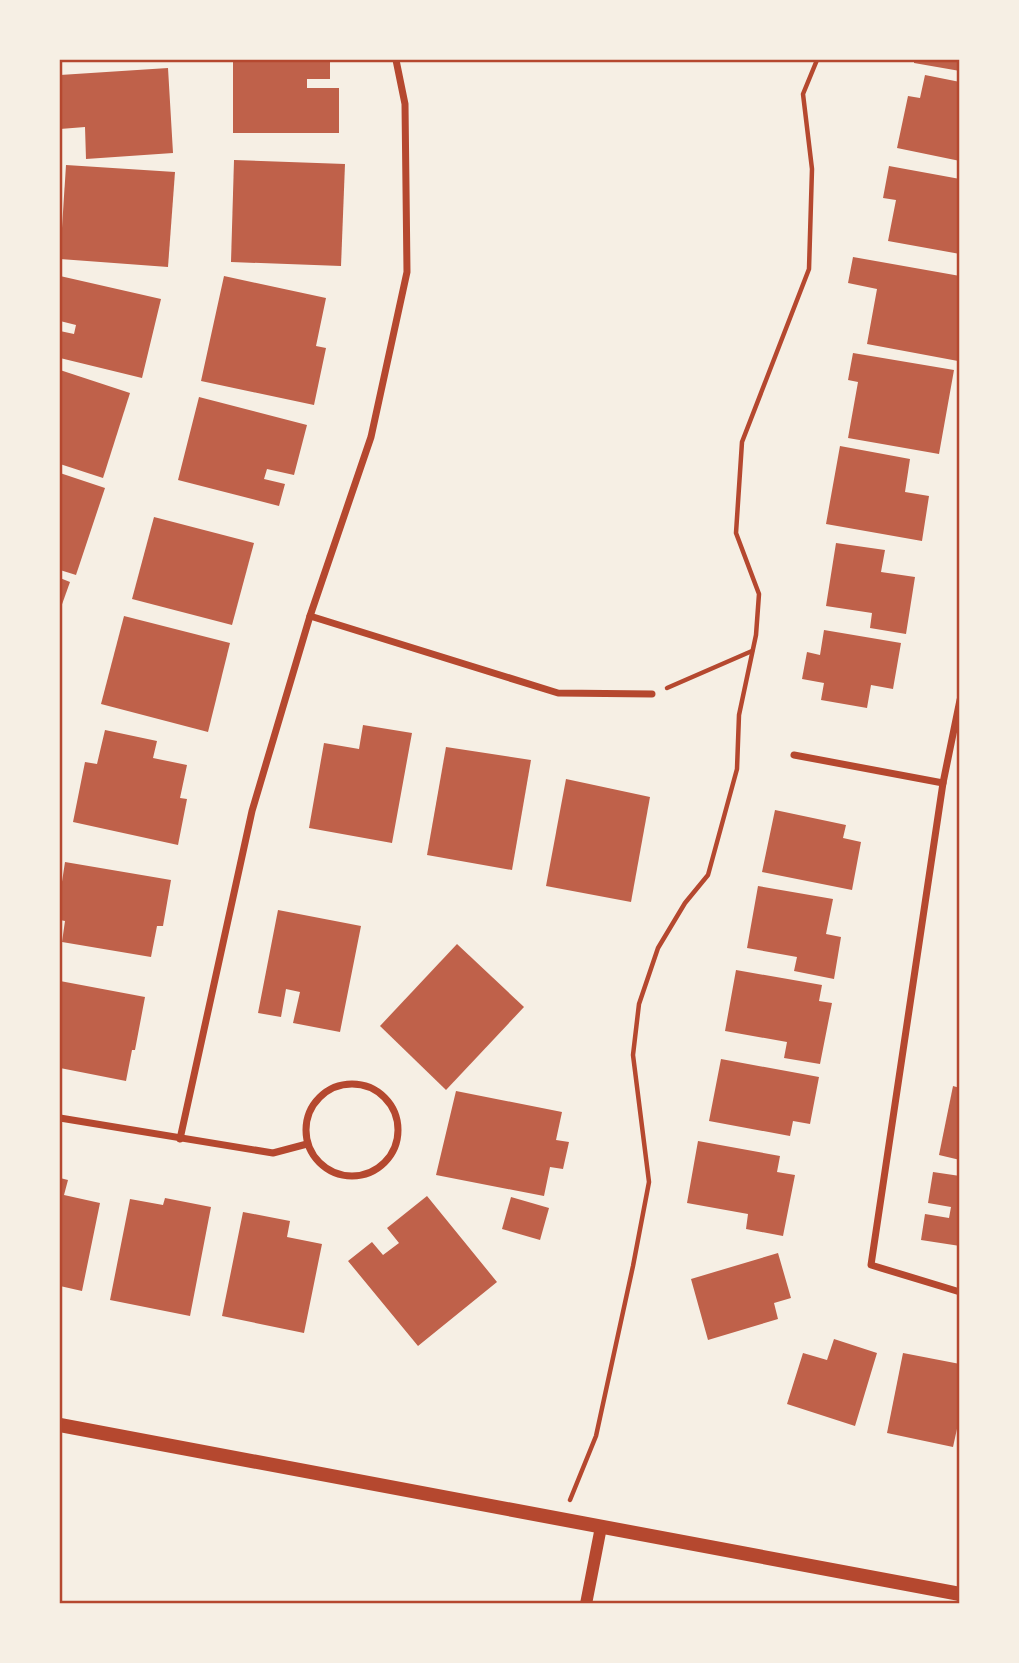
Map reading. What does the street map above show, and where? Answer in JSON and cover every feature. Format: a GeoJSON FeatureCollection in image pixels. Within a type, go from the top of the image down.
{"type":"FeatureCollection","features":[{"type":"Feature","properties":{"kind":"main road"},"geometry":{"type":"LineString","coordinates":[[60,1424],[562,1521],[960,1594]]}},
{"type":"Feature","properties":{"kind":"street"},"geometry":{"type":"LineString","coordinates":[[180,1139],[252,811],[310,616],[371,437],[407,272],[405,104],[396,60]]}},
{"type":"Feature","properties":{"kind":"street"},"geometry":{"type":"LineString","coordinates":[[310,616],[558,693],[652,694]]}},
{"type":"Feature","properties":{"kind":"street"},"geometry":{"type":"LineString","coordinates":[[960,700],[943,783],[871,1265],[960,1292]]}},
{"type":"Feature","properties":{"kind":"street"},"geometry":{"type":"LineString","coordinates":[[794,755],[943,783]]}},
{"type":"Feature","properties":{"kind":"street"},"geometry":{"type":"LineString","coordinates":[[355,1083],[369,1086],[382,1094],[392,1106],[397,1120],[398,1135],[393,1151],[384,1163],[371,1172],[356,1176],[340,1175],[326,1168],[314,1158],[307,1143],[305,1129],[308,1114],[315,1101],[326,1091],[340,1085],[355,1083]]}},
{"type":"Feature","properties":{"kind":"street"},"geometry":{"type":"LineString","coordinates":[[60,1118],[272,1153],[307,1143]]}},
{"type":"Feature","properties":{"kind":"street"},"geometry":{"type":"LineString","coordinates":[[586,1604],[601,1527]]}},
{"type":"Feature","properties":{"kind":"path"},"geometry":{"type":"LineString","coordinates":[[562,1521],[596,1436],[634,1265],[649,1182],[633,1055],[639,1004],[658,948],[685,903],[708,875],[737,769],[739,715],[757,635],[759,594],[736,533],[742,442],[809,270],[812,169],[803,94],[817,60]]}},
{"type":"Feature","properties":{"kind":"path"},"geometry":{"type":"LineString","coordinates":[[652,694],[753,651]]}},
{"type":"Feature","properties":{"kind":"building"},"geometry":{"type":"Polygon","coordinates":[[[233,60],[330,60],[330,79],[307,79],[307,88],[339,88],[339,133],[233,133],[233,60]]]}},
{"type":"Feature","properties":{"kind":"building"},"geometry":{"type":"Polygon","coordinates":[[[914,60],[960,60],[960,71],[914,63],[914,60]]]}},
{"type":"Feature","properties":{"kind":"building"},"geometry":{"type":"Polygon","coordinates":[[[168,68],[173,153],[86,159],[85,127],[60,129],[60,75],[168,68]]]}},
{"type":"Feature","properties":{"kind":"building"},"geometry":{"type":"Polygon","coordinates":[[[925,75],[960,82],[960,161],[897,148],[908,96],[920,98],[925,75]]]}},
{"type":"Feature","properties":{"kind":"building"},"geometry":{"type":"Polygon","coordinates":[[[234,160],[345,164],[341,266],[231,262],[234,160]]]}},
{"type":"Feature","properties":{"kind":"building"},"geometry":{"type":"Polygon","coordinates":[[[66,165],[175,172],[168,267],[60,259],[66,165]]]}},
{"type":"Feature","properties":{"kind":"building"},"geometry":{"type":"Polygon","coordinates":[[[889,166],[960,179],[960,254],[888,241],[896,200],[883,198],[889,166]]]}},
{"type":"Feature","properties":{"kind":"building"},"geometry":{"type":"Polygon","coordinates":[[[853,257],[960,276],[958,361],[867,344],[877,289],[848,283],[853,257]]]}},
{"type":"Feature","properties":{"kind":"building"},"geometry":{"type":"Polygon","coordinates":[[[60,276],[161,299],[142,378],[60,358],[60,331],[74,334],[76,325],[60,321],[60,276]]]}},
{"type":"Feature","properties":{"kind":"building"},"geometry":{"type":"Polygon","coordinates":[[[224,276],[326,298],[316,346],[326,348],[314,405],[201,381],[224,276]]]}},
{"type":"Feature","properties":{"kind":"building"},"geometry":{"type":"Polygon","coordinates":[[[853,353],[954,370],[939,454],[848,438],[858,382],[848,380],[853,353]]]}},
{"type":"Feature","properties":{"kind":"building"},"geometry":{"type":"Polygon","coordinates":[[[60,370],[130,393],[103,478],[60,464],[60,370]]]}},
{"type":"Feature","properties":{"kind":"building"},"geometry":{"type":"Polygon","coordinates":[[[199,397],[307,425],[294,475],[267,469],[264,479],[285,484],[279,506],[178,480],[199,397]]]}},
{"type":"Feature","properties":{"kind":"building"},"geometry":{"type":"Polygon","coordinates":[[[840,446],[910,459],[905,492],[929,496],[922,541],[826,524],[840,446]]]}},
{"type":"Feature","properties":{"kind":"building"},"geometry":{"type":"Polygon","coordinates":[[[60,473],[105,488],[76,575],[60,570],[60,473]]]}},
{"type":"Feature","properties":{"kind":"building"},"geometry":{"type":"Polygon","coordinates":[[[154,517],[254,543],[232,625],[132,599],[154,517]]]}},
{"type":"Feature","properties":{"kind":"building"},"geometry":{"type":"Polygon","coordinates":[[[836,543],[885,550],[881,572],[915,577],[906,634],[870,628],[872,613],[826,606],[836,543]]]}},
{"type":"Feature","properties":{"kind":"building"},"geometry":{"type":"Polygon","coordinates":[[[60,578],[70,582],[60,610],[60,578]]]}},
{"type":"Feature","properties":{"kind":"building"},"geometry":{"type":"Polygon","coordinates":[[[124,616],[230,643],[208,732],[101,704],[124,616]]]}},
{"type":"Feature","properties":{"kind":"building"},"geometry":{"type":"Polygon","coordinates":[[[824,630],[901,643],[893,689],[871,685],[867,708],[821,700],[824,683],[802,679],[807,652],[820,655],[824,630]]]}},
{"type":"Feature","properties":{"kind":"building"},"geometry":{"type":"Polygon","coordinates":[[[363,725],[412,733],[392,843],[309,828],[324,743],[359,749],[363,725]]]}},
{"type":"Feature","properties":{"kind":"building"},"geometry":{"type":"Polygon","coordinates":[[[105,730],[157,741],[153,758],[187,765],[180,798],[187,799],[178,845],[73,822],[85,762],[97,764],[105,730]]]}},
{"type":"Feature","properties":{"kind":"building"},"geometry":{"type":"Polygon","coordinates":[[[446,747],[531,760],[512,870],[427,855],[446,747]]]}},
{"type":"Feature","properties":{"kind":"building"},"geometry":{"type":"Polygon","coordinates":[[[566,779],[650,797],[631,902],[546,886],[566,779]]]}},
{"type":"Feature","properties":{"kind":"building"},"geometry":{"type":"Polygon","coordinates":[[[775,810],[846,825],[843,838],[861,842],[852,890],[762,872],[775,810]]]}},
{"type":"Feature","properties":{"kind":"building"},"geometry":{"type":"Polygon","coordinates":[[[65,862],[171,880],[163,926],[157,926],[151,957],[62,942],[65,921],[60,920],[60,895],[65,862]]]}},
{"type":"Feature","properties":{"kind":"building"},"geometry":{"type":"Polygon","coordinates":[[[758,886],[833,899],[826,934],[841,937],[834,979],[794,971],[797,957],[747,948],[758,886]]]}},
{"type":"Feature","properties":{"kind":"building"},"geometry":{"type":"Polygon","coordinates":[[[278,910],[361,926],[340,1032],[293,1023],[300,992],[286,989],[281,1017],[258,1013],[278,910]]]}},
{"type":"Feature","properties":{"kind":"building"},"geometry":{"type":"Polygon","coordinates":[[[457,944],[524,1007],[446,1090],[380,1026],[457,944]]]}},
{"type":"Feature","properties":{"kind":"building"},"geometry":{"type":"Polygon","coordinates":[[[736,970],[822,985],[819,1001],[832,1003],[820,1064],[784,1058],[787,1042],[725,1031],[736,970]]]}},
{"type":"Feature","properties":{"kind":"building"},"geometry":{"type":"Polygon","coordinates":[[[60,981],[145,997],[126,1081],[60,1068],[60,981]]]}},
{"type":"Feature","properties":{"kind":"building"},"geometry":{"type":"Polygon","coordinates":[[[721,1059],[819,1077],[810,1124],[793,1121],[790,1136],[709,1121],[721,1059]]]}},
{"type":"Feature","properties":{"kind":"building"},"geometry":{"type":"Polygon","coordinates":[[[953,1086],[960,1088],[960,1160],[939,1155],[953,1086]]]}},
{"type":"Feature","properties":{"kind":"building"},"geometry":{"type":"Polygon","coordinates":[[[456,1091],[562,1112],[556,1140],[569,1142],[563,1169],[550,1167],[544,1196],[436,1175],[456,1091]]]}},
{"type":"Feature","properties":{"kind":"building"},"geometry":{"type":"Polygon","coordinates":[[[698,1141],[780,1156],[777,1172],[795,1175],[783,1236],[746,1229],[748,1214],[687,1203],[698,1141]]]}},
{"type":"Feature","properties":{"kind":"building"},"geometry":{"type":"Polygon","coordinates":[[[933,1172],[960,1176],[960,1246],[921,1240],[925,1214],[949,1218],[951,1207],[928,1203],[933,1172]]]}},
{"type":"Feature","properties":{"kind":"building"},"geometry":{"type":"Polygon","coordinates":[[[60,1178],[68,1180],[64,1195],[100,1203],[82,1291],[60,1286],[60,1178]]]}},
{"type":"Feature","properties":{"kind":"building"},"geometry":{"type":"Polygon","coordinates":[[[427,1196],[497,1282],[418,1346],[348,1261],[372,1242],[383,1255],[399,1243],[387,1228],[427,1196]]]}},
{"type":"Feature","properties":{"kind":"building"},"geometry":{"type":"Polygon","coordinates":[[[511,1197],[549,1208],[540,1240],[502,1229],[511,1197]]]}},
{"type":"Feature","properties":{"kind":"building"},"geometry":{"type":"Polygon","coordinates":[[[165,1198],[211,1207],[190,1316],[110,1300],[130,1199],[163,1205],[165,1198]]]}},
{"type":"Feature","properties":{"kind":"building"},"geometry":{"type":"Polygon","coordinates":[[[243,1212],[290,1221],[287,1237],[322,1244],[304,1333],[222,1316],[243,1212]]]}},
{"type":"Feature","properties":{"kind":"building"},"geometry":{"type":"Polygon","coordinates":[[[778,1253],[791,1298],[774,1303],[778,1319],[708,1340],[691,1279],[778,1253]]]}},
{"type":"Feature","properties":{"kind":"building"},"geometry":{"type":"Polygon","coordinates":[[[834,1339],[877,1353],[855,1426],[787,1404],[803,1353],[827,1360],[834,1339]]]}},
{"type":"Feature","properties":{"kind":"building"},"geometry":{"type":"Polygon","coordinates":[[[903,1353],[960,1364],[960,1415],[953,1447],[887,1433],[903,1353]]]}}]}
